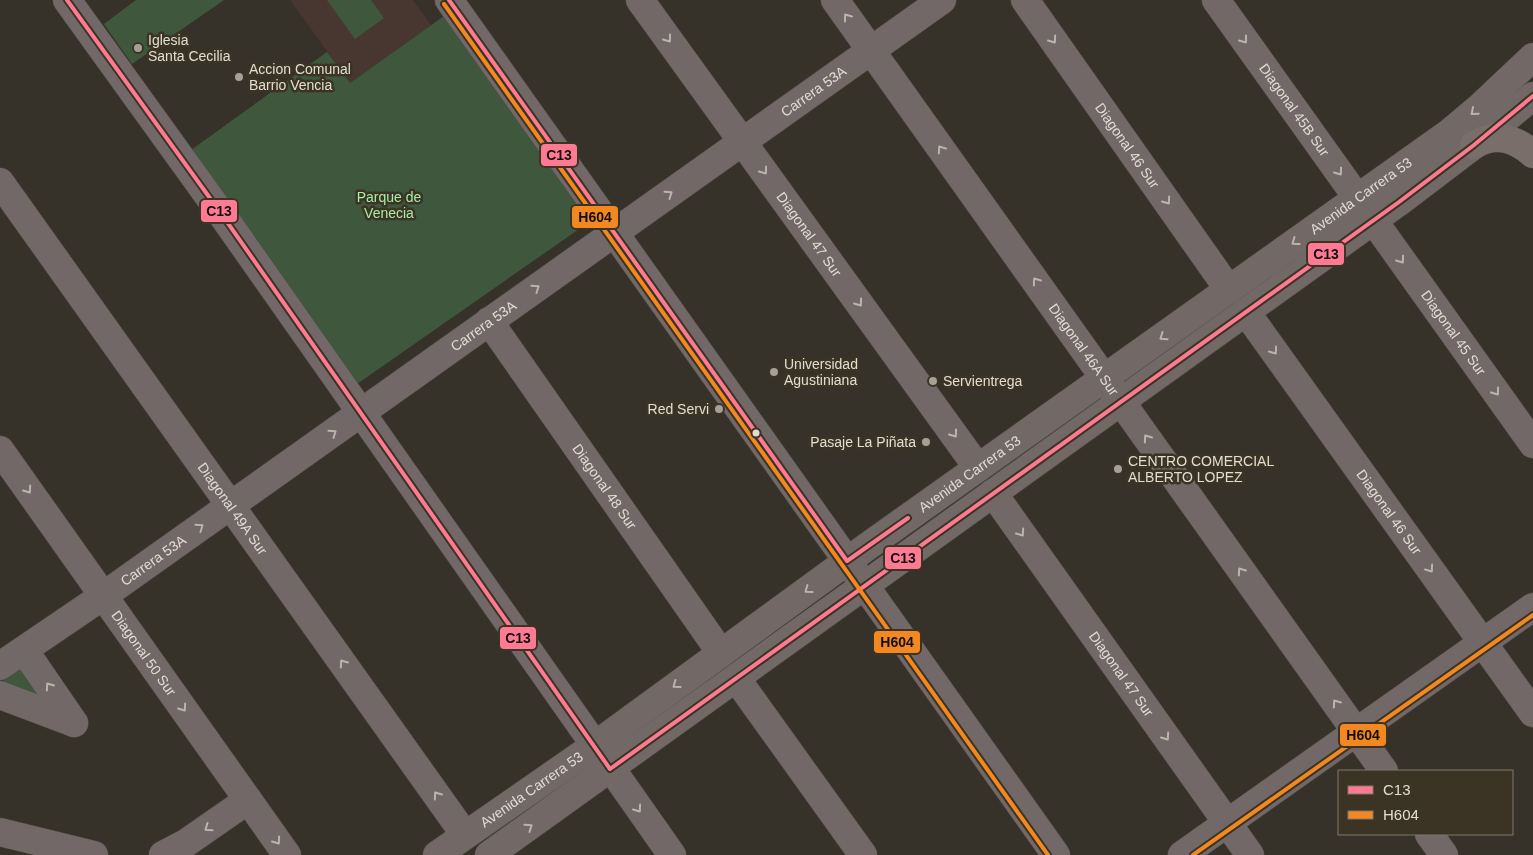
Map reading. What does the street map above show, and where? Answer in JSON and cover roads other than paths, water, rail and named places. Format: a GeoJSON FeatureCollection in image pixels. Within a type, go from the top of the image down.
{"type":"FeatureCollection","features":[{"type":"Feature","properties":{"kind":"highway"},"geometry":{"type":"LineString","coordinates":[[1474,145],[1484,139],[1496,137],[1508,139],[1525,147],[1533,154]]}},
{"type":"Feature","properties":{"kind":"main road","name":"Avenida Carrera 53"},"geometry":{"type":"LineString","coordinates":[[436,855],[594,746],[847,561],[1449,133],[1533,57]]}},
{"type":"Feature","properties":{"kind":"main road","name":"Avenida Carrera 53"},"geometry":{"type":"LineString","coordinates":[[489,855],[1373,220],[1474,145],[1524,103]]}},
{"type":"Feature","properties":{"kind":"street"},"geometry":{"type":"LineString","coordinates":[[67,0],[225,219],[672,855]]}},
{"type":"Feature","properties":{"kind":"street"},"geometry":{"type":"LineString","coordinates":[[448,0],[1056,855]]}},
{"type":"Feature","properties":{"kind":"street","name":"Diagonal 47 Sur"},"geometry":{"type":"LineString","coordinates":[[640,0],[978,468]]}},
{"type":"Feature","properties":{"kind":"street","name":"Diagonal 46A Sur"},"geometry":{"type":"LineString","coordinates":[[835,0],[1383,770]]}},
{"type":"Feature","properties":{"kind":"street","name":"Carrera 53A"},"geometry":{"type":"LineString","coordinates":[[0,666],[103,596],[942,0]]}},
{"type":"Feature","properties":{"kind":"street","name":"Diagonal 46 Sur"},"geometry":{"type":"LineString","coordinates":[[1025,0],[1229,290]]}},
{"type":"Feature","properties":{"kind":"street","name":"Diagonal 45B Sur"},"geometry":{"type":"LineString","coordinates":[[1216,0],[1373,220]]}},
{"type":"Feature","properties":{"kind":"street","name":"Diagonal 49A Sur"},"geometry":{"type":"LineString","coordinates":[[0,182],[465,835]]}},
{"type":"Feature","properties":{"kind":"street","name":"Diagonal 45 Sur"},"geometry":{"type":"LineString","coordinates":[[1373,220],[1533,444]]}},
{"type":"Feature","properties":{"kind":"street","name":"Diagonal 46 Sur"},"geometry":{"type":"LineString","coordinates":[[1246,312],[1533,713]]}},
{"type":"Feature","properties":{"kind":"street","name":"Diagonal 48 Sur"},"geometry":{"type":"LineString","coordinates":[[490,321],[721,653]]}},
{"type":"Feature","properties":{"kind":"street","name":"Diagonal 50 Sur"},"geometry":{"type":"LineString","coordinates":[[0,450],[287,855]]}},
{"type":"Feature","properties":{"kind":"street","name":"Diagonal 47 Sur"},"geometry":{"type":"LineString","coordinates":[[993,493],[1250,855]]}},
{"type":"Feature","properties":{"kind":"street"},"geometry":{"type":"LineString","coordinates":[[1182,855],[1533,607]]}},
{"type":"Feature","properties":{"kind":"street"},"geometry":{"type":"LineString","coordinates":[[0,695],[74,723],[24,650]]}},
{"type":"Feature","properties":{"kind":"street"},"geometry":{"type":"LineString","coordinates":[[736,678],[862,855]]}},
{"type":"Feature","properties":{"kind":"street"},"geometry":{"type":"LineString","coordinates":[[163,855],[186,843],[248,800]]}},
{"type":"Feature","properties":{"kind":"street"},"geometry":{"type":"LineString","coordinates":[[0,832],[39,849],[94,855]]}},
{"type":"Feature","properties":{"kind":"street"},"geometry":{"type":"LineString","coordinates":[[1430,835],[1444,855]]}},
{"type":"Feature","properties":{"kind":"place","name":"Iglesia Santa Cecilia"},"geometry":{"type":"Point","coordinates":[138,48]}},
{"type":"Feature","properties":{"kind":"place","name":"Accion Comunal Barrio Vencia"},"geometry":{"type":"Point","coordinates":[239,77]}},
{"type":"Feature","properties":{"kind":"place","name":"Universidad Agustiniana"},"geometry":{"type":"Point","coordinates":[774,372]}},
{"type":"Feature","properties":{"kind":"place","name":"Servientrega"},"geometry":{"type":"Point","coordinates":[933,381]}},
{"type":"Feature","properties":{"kind":"place","name":"Red Servi"},"geometry":{"type":"Point","coordinates":[719,409]}},
{"type":"Feature","properties":{"kind":"place","name":"Pasaje La Piñata"},"geometry":{"type":"Point","coordinates":[926,442]}},
{"type":"Feature","properties":{"kind":"place","name":"CENTRO COMERCIAL ALBERTO LOPEZ"},"geometry":{"type":"Point","coordinates":[1118,469]}},
{"type":"Feature","properties":{"kind":"park label","name":"Parque de Venecia"},"geometry":{"type":"Point","coordinates":[389,206]}}]}
